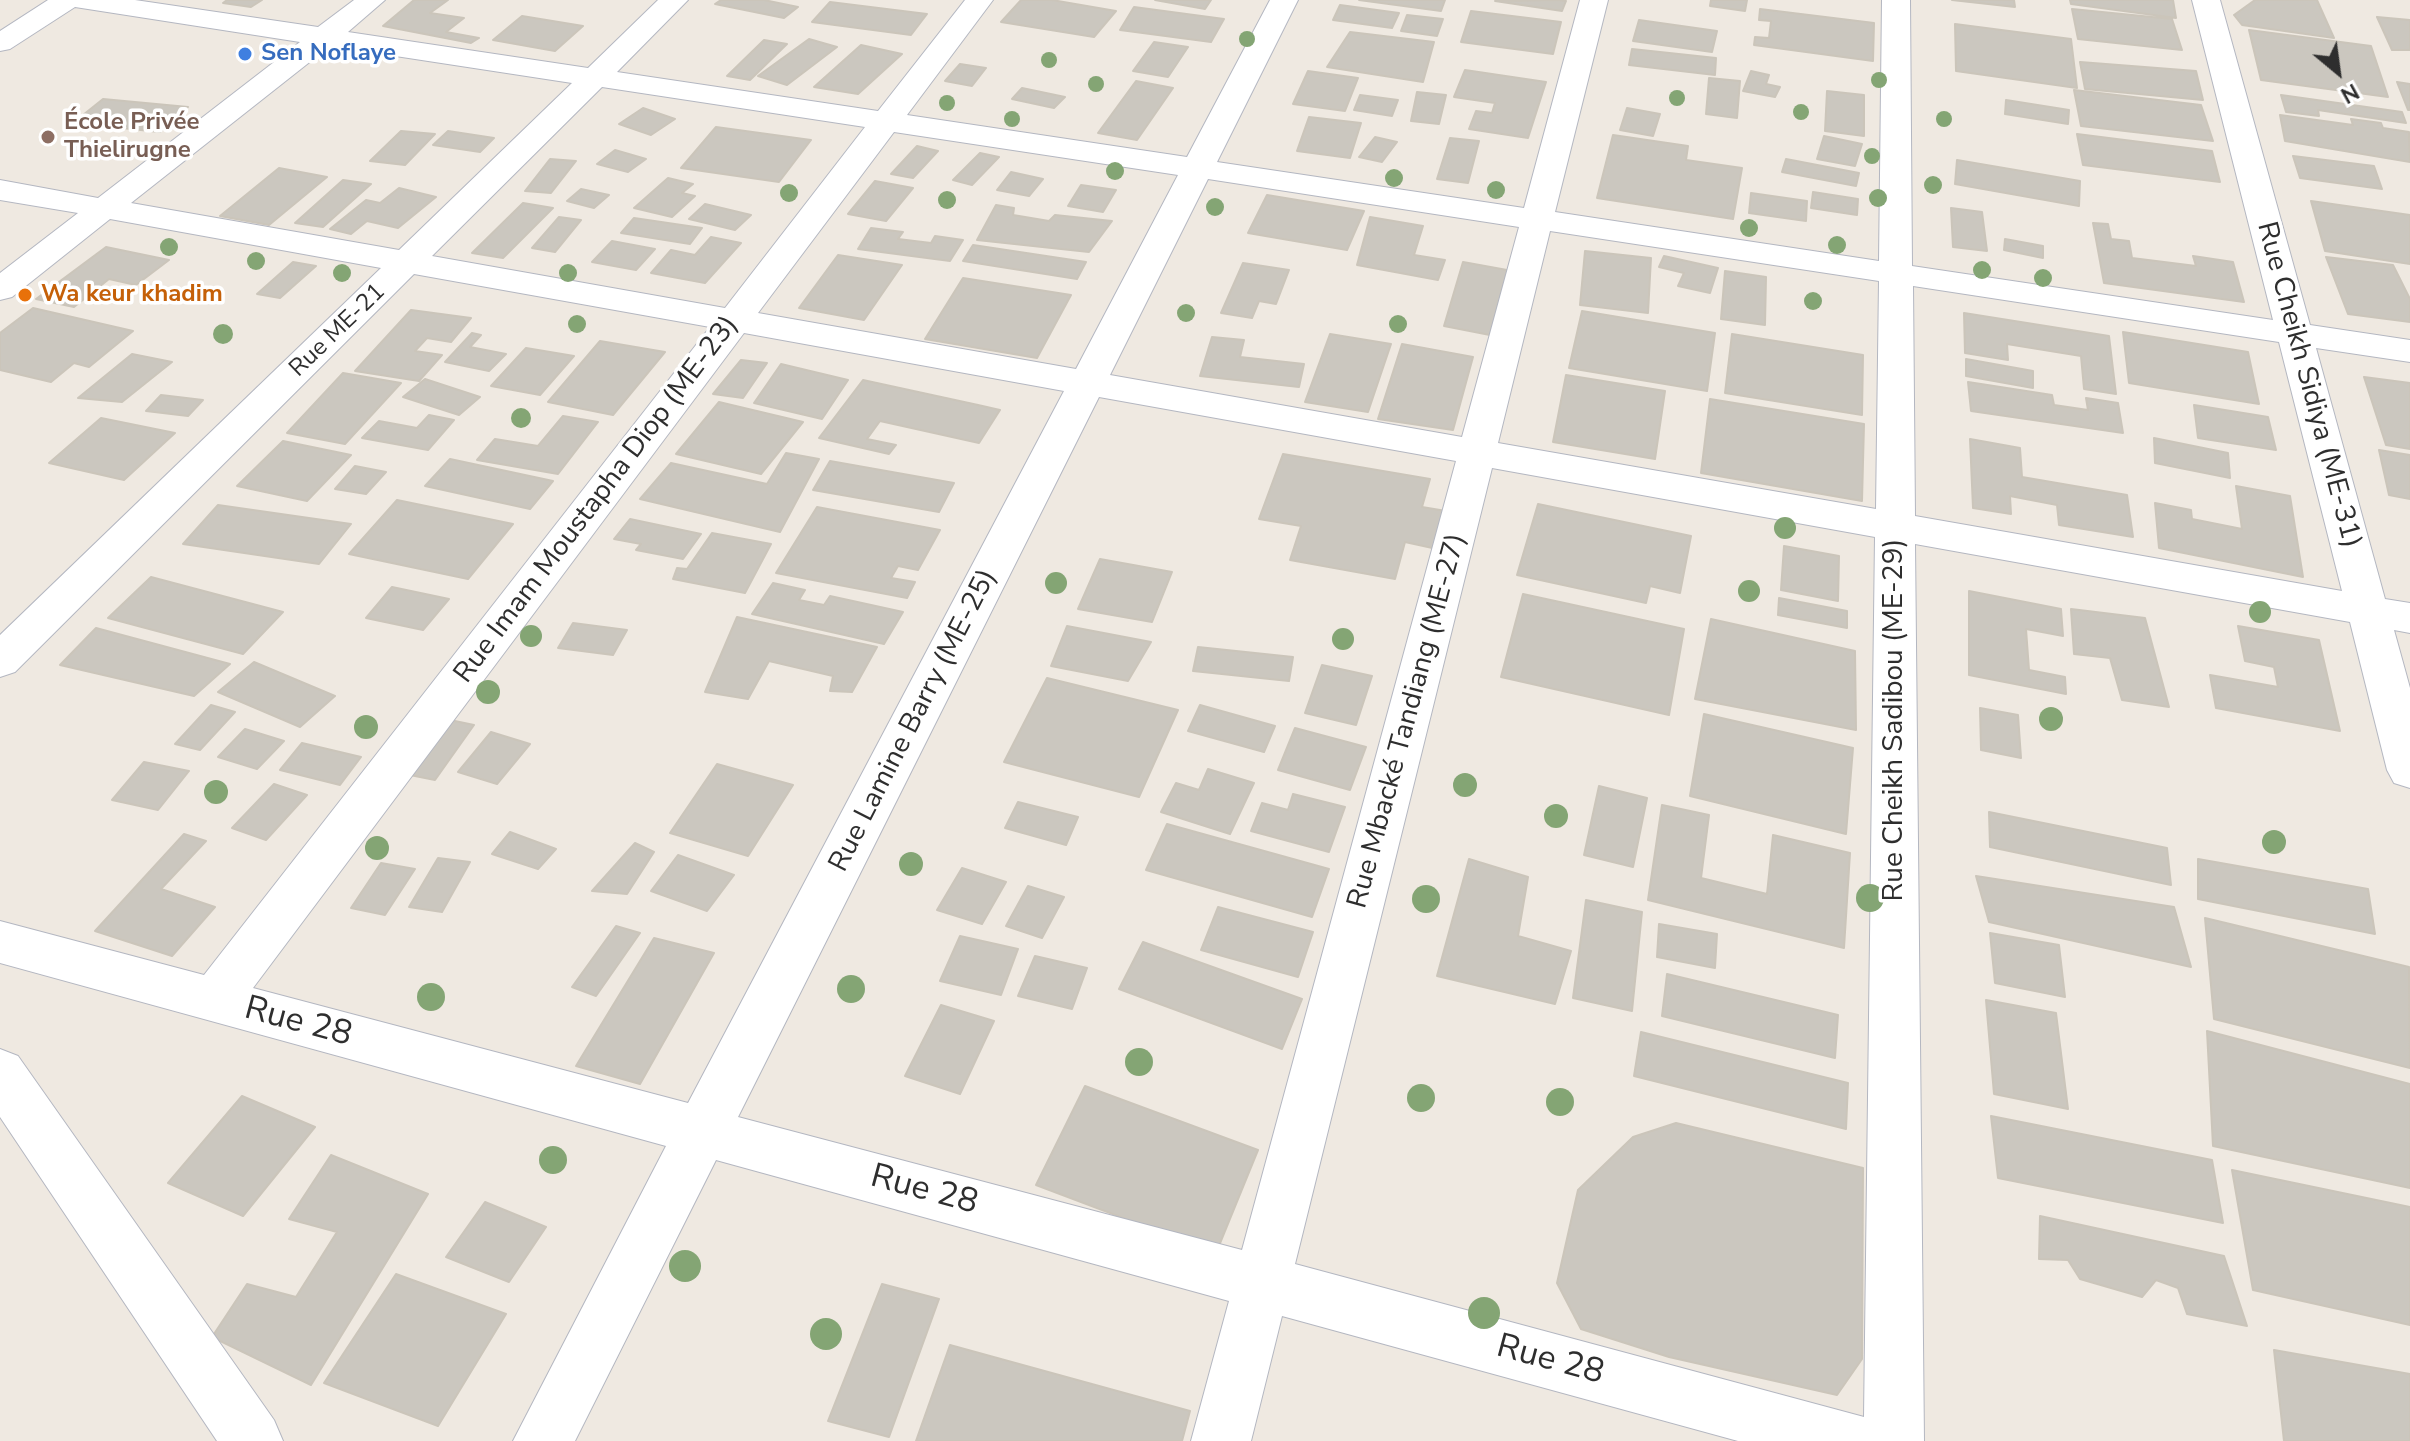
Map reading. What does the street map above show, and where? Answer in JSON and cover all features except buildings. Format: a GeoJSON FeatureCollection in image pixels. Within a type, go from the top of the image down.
{"type":"FeatureCollection","features":[{"type":"Feature","properties":{"kind":"street"},"geometry":{"type":"LineString","coordinates":[[0,43],[67,0]]}},
{"type":"Feature","properties":{"kind":"street"},"geometry":{"type":"LineString","coordinates":[[80,0],[2410,351]]}},
{"type":"Feature","properties":{"kind":"street"},"geometry":{"type":"LineString","coordinates":[[0,290],[371,0]]}},
{"type":"Feature","properties":{"kind":"street","name":"Rue ME-21"},"geometry":{"type":"LineString","coordinates":[[0,661],[674,0]]}},
{"type":"Feature","properties":{"kind":"street","name":"Rue Imam Moustapha Diop (ME-23)"},"geometry":{"type":"LineString","coordinates":[[215,1000],[979,0]]}},
{"type":"Feature","properties":{"kind":"street","name":"Rue Lamine Barry (ME-25)"},"geometry":{"type":"LineString","coordinates":[[543,1441],[1284,0]]}},
{"type":"Feature","properties":{"kind":"street","name":"Rue Mbacké Tandiang (ME-27)"},"geometry":{"type":"LineString","coordinates":[[1221,1441],[1594,0]]}},
{"type":"Feature","properties":{"kind":"street","name":"Rue Cheikh Sadibou (ME-29)"},"geometry":{"type":"LineString","coordinates":[[1894,1441],[1896,0]]}},
{"type":"Feature","properties":{"kind":"street","name":"Rue Cheikh Sidiya (ME-31)"},"geometry":{"type":"LineString","coordinates":[[2206,0],[2410,770]]}},
{"type":"Feature","properties":{"kind":"street"},"geometry":{"type":"LineString","coordinates":[[0,190],[2410,618]]}},
{"type":"Feature","properties":{"kind":"street","name":"Rue 28"},"geometry":{"type":"LineString","coordinates":[[0,942],[1848,1441]]}},
{"type":"Feature","properties":{"kind":"street"},"geometry":{"type":"LineString","coordinates":[[0,1073],[253,1441]]}},
{"type":"Feature","properties":{"kind":"place","name":"Sen Noflaye"},"geometry":{"type":"Point","coordinates":[245,54]}},
{"type":"Feature","properties":{"kind":"place","name":"École Privée Thielirugne"},"geometry":{"type":"Point","coordinates":[48,137]}},
{"type":"Feature","properties":{"kind":"place","name":"Wa keur khadim"},"geometry":{"type":"Point","coordinates":[25,295]}}]}
